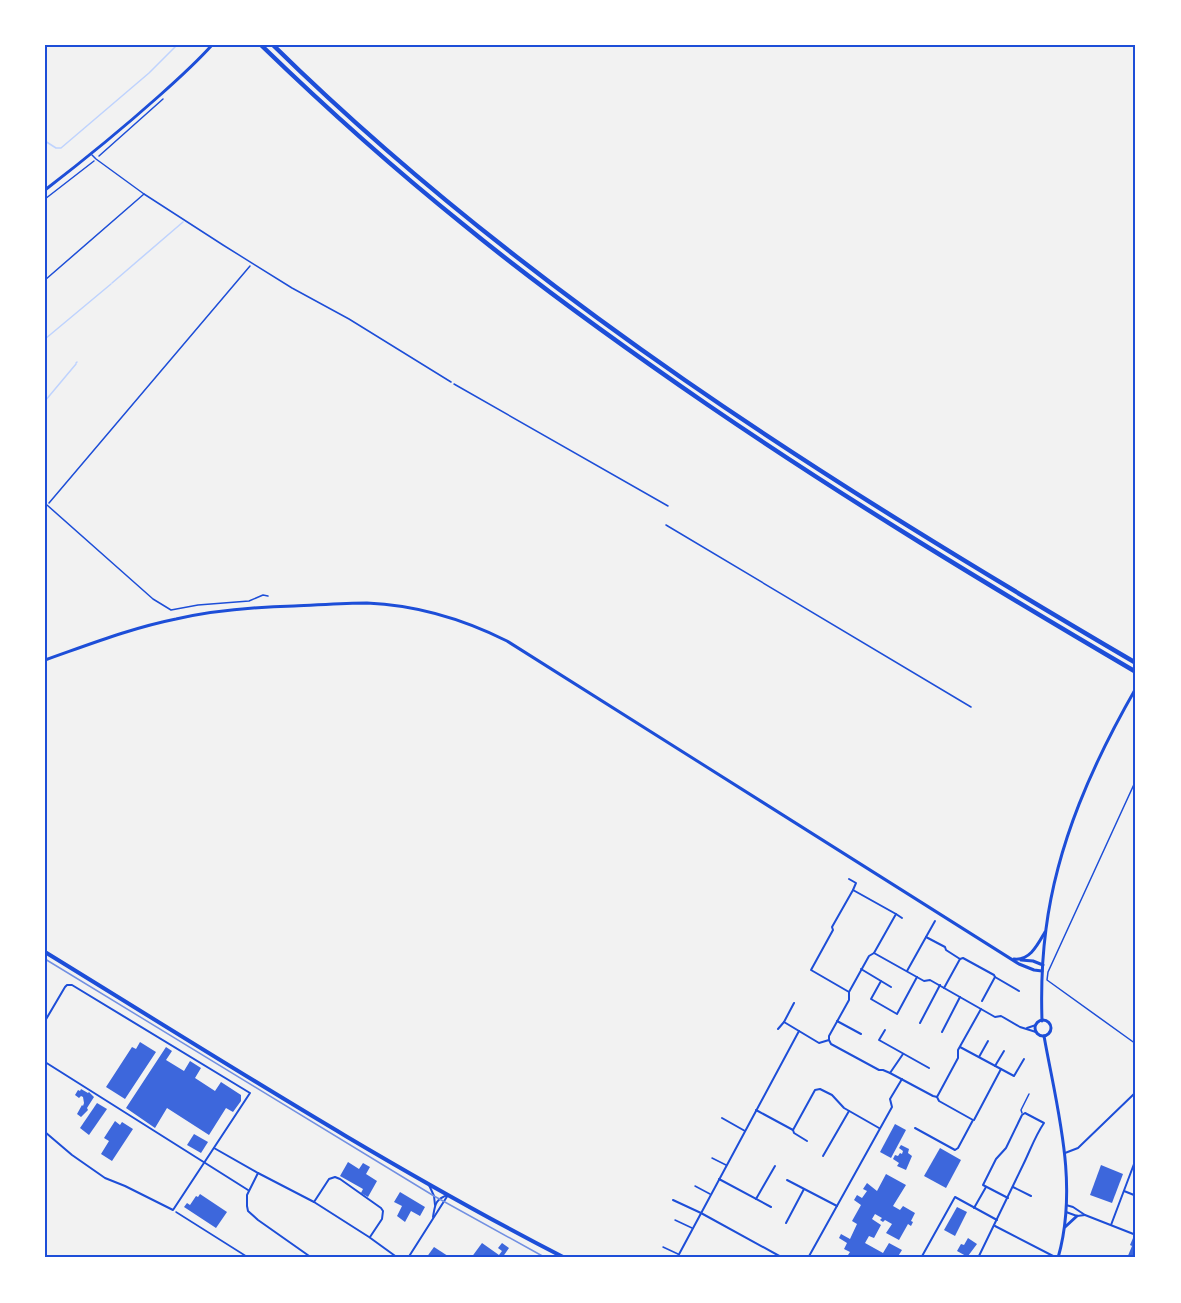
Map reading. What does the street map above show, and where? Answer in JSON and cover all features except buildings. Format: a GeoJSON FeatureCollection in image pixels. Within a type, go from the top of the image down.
{"type":"FeatureCollection","features":[{"type":"Feature","properties":{"kind":"highway"},"geometry":{"type":"LineString","coordinates":[[261,45],[362,139],[465,226],[556,297],[640,358],[764,443],[951,563],[1136,672]]}},
{"type":"Feature","properties":{"kind":"highway"},"geometry":{"type":"LineString","coordinates":[[273,45],[354,121],[470,220],[540,275],[687,381],[855,493],[1136,663]]}},
{"type":"Feature","properties":{"kind":"main road"},"geometry":{"type":"LineString","coordinates":[[45,952],[429,1185],[565,1258]]}},
{"type":"Feature","properties":{"kind":"street"},"geometry":{"type":"LineString","coordinates":[[45,190],[164,92],[212,45]]}},
{"type":"Feature","properties":{"kind":"street"},"geometry":{"type":"LineString","coordinates":[[45,660],[136,629],[219,611],[366,603],[408,607],[441,615],[490,633],[534,657],[1011,959],[1026,967],[1042,970]]}},
{"type":"Feature","properties":{"kind":"street"},"geometry":{"type":"LineString","coordinates":[[1042,1021],[1042,965],[1054,883],[1070,827],[1097,761],[1136,688]]}},
{"type":"Feature","properties":{"kind":"street"},"geometry":{"type":"LineString","coordinates":[[849,879],[856,883],[811,970],[849,992]]}},
{"type":"Feature","properties":{"kind":"street"},"geometry":{"type":"LineString","coordinates":[[853,890],[902,918]]}},
{"type":"Feature","properties":{"kind":"street"},"geometry":{"type":"LineString","coordinates":[[896,914],[874,952],[861,969],[829,1040],[831,1044],[879,1070],[890,1073],[937,1097],[939,1101],[973,1120]]}},
{"type":"Feature","properties":{"kind":"street"},"geometry":{"type":"LineString","coordinates":[[906,971],[935,921]]}},
{"type":"Feature","properties":{"kind":"street"},"geometry":{"type":"LineString","coordinates":[[1021,960],[1034,951],[1046,930]]}},
{"type":"Feature","properties":{"kind":"street"},"geometry":{"type":"LineString","coordinates":[[926,937],[1019,991]]}},
{"type":"Feature","properties":{"kind":"street"},"geometry":{"type":"LineString","coordinates":[[874,952],[924,981],[930,980],[995,1017],[1001,1016],[1024,1029],[1044,1036]]}},
{"type":"Feature","properties":{"kind":"street"},"geometry":{"type":"LineString","coordinates":[[944,988],[960,958]]}},
{"type":"Feature","properties":{"kind":"street"},"geometry":{"type":"LineString","coordinates":[[1011,959],[1033,961],[1042,965]]}},
{"type":"Feature","properties":{"kind":"street"},"geometry":{"type":"LineString","coordinates":[[861,969],[891,987]]}},
{"type":"Feature","properties":{"kind":"street"},"geometry":{"type":"LineString","coordinates":[[881,981],[871,999],[897,1014],[918,977]]}},
{"type":"Feature","properties":{"kind":"street"},"geometry":{"type":"LineString","coordinates":[[982,1001],[995,977]]}},
{"type":"Feature","properties":{"kind":"street"},"geometry":{"type":"LineString","coordinates":[[45,1021],[65,987],[72,985],[250,1093],[173,1210],[125,1185],[105,1178],[72,1155],[45,1132]]}},
{"type":"Feature","properties":{"kind":"street"},"geometry":{"type":"LineString","coordinates":[[920,1023],[940,986]]}},
{"type":"Feature","properties":{"kind":"street"},"geometry":{"type":"LineString","coordinates":[[942,1032],[960,997]]}},
{"type":"Feature","properties":{"kind":"street"},"geometry":{"type":"LineString","coordinates":[[778,1029],[794,1003]]}},
{"type":"Feature","properties":{"kind":"street"},"geometry":{"type":"LineString","coordinates":[[937,1097],[958,1058],[958,1050],[981,1009]]}},
{"type":"Feature","properties":{"kind":"street"},"geometry":{"type":"LineString","coordinates":[[837,1021],[861,1034]]}},
{"type":"Feature","properties":{"kind":"street"},"geometry":{"type":"LineString","coordinates":[[1024,1029],[1042,1021],[1048,1022],[1051,1028],[1044,1036]]}},
{"type":"Feature","properties":{"kind":"street"},"geometry":{"type":"LineString","coordinates":[[784,1022],[819,1043],[829,1040]]}},
{"type":"Feature","properties":{"kind":"street"},"geometry":{"type":"LineString","coordinates":[[1036,1025],[1036,1032]]}},
{"type":"Feature","properties":{"kind":"street"},"geometry":{"type":"LineString","coordinates":[[885,1030],[879,1040],[929,1068]]}},
{"type":"Feature","properties":{"kind":"street"},"geometry":{"type":"LineString","coordinates":[[678,1257],[799,1031]]}},
{"type":"Feature","properties":{"kind":"street"},"geometry":{"type":"LineString","coordinates":[[994,1225],[1057,1258],[1066,1212],[1065,1153],[1063,1129],[1044,1036]]}},
{"type":"Feature","properties":{"kind":"street"},"geometry":{"type":"LineString","coordinates":[[979,1057],[988,1041]]}},
{"type":"Feature","properties":{"kind":"street"},"geometry":{"type":"LineString","coordinates":[[960,1047],[1014,1076],[1024,1059]]}},
{"type":"Feature","properties":{"kind":"street"},"geometry":{"type":"LineString","coordinates":[[995,1066],[1004,1051]]}},
{"type":"Feature","properties":{"kind":"street"},"geometry":{"type":"LineString","coordinates":[[890,1073],[903,1054]]}},
{"type":"Feature","properties":{"kind":"street"},"geometry":{"type":"LineString","coordinates":[[45,1062],[248,1190]]}},
{"type":"Feature","properties":{"kind":"street"},"geometry":{"type":"LineString","coordinates":[[915,1128],[958,1149],[1001,1069]]}},
{"type":"Feature","properties":{"kind":"street"},"geometry":{"type":"LineString","coordinates":[[808,1258],[892,1107],[890,1099],[902,1079]]}},
{"type":"Feature","properties":{"kind":"street"},"geometry":{"type":"LineString","coordinates":[[793,1130],[817,1089],[832,1095],[839,1104],[879,1128]]}},
{"type":"Feature","properties":{"kind":"street"},"geometry":{"type":"LineString","coordinates":[[1065,1153],[1078,1148],[1136,1092]]}},
{"type":"Feature","properties":{"kind":"street"},"geometry":{"type":"LineString","coordinates":[[756,1110],[793,1130],[807,1141]]}},
{"type":"Feature","properties":{"kind":"street"},"geometry":{"type":"LineString","coordinates":[[823,1156],[849,1111]]}},
{"type":"Feature","properties":{"kind":"street"},"geometry":{"type":"LineString","coordinates":[[978,1258],[997,1220],[1044,1123],[1025,1113],[1006,1148],[996,1159],[983,1185],[1008,1197]]}},
{"type":"Feature","properties":{"kind":"street"},"geometry":{"type":"LineString","coordinates":[[722,1118],[745,1131]]}},
{"type":"Feature","properties":{"kind":"street"},"geometry":{"type":"LineString","coordinates":[[214,1148],[314,1202],[398,1258]]}},
{"type":"Feature","properties":{"kind":"street"},"geometry":{"type":"LineString","coordinates":[[1111,1225],[1134,1164],[1136,1165]]}},
{"type":"Feature","properties":{"kind":"street"},"geometry":{"type":"LineString","coordinates":[[756,1199],[775,1166]]}},
{"type":"Feature","properties":{"kind":"street"},"geometry":{"type":"LineString","coordinates":[[258,1173],[247,1195],[247,1206],[252,1216],[312,1258]]}},
{"type":"Feature","properties":{"kind":"street"},"geometry":{"type":"LineString","coordinates":[[314,1202],[329,1179],[335,1177],[340,1179],[384,1212],[369,1238]]}},
{"type":"Feature","properties":{"kind":"street"},"geometry":{"type":"LineString","coordinates":[[719,1179],[771,1207]]}},
{"type":"Feature","properties":{"kind":"street"},"geometry":{"type":"LineString","coordinates":[[787,1180],[837,1206]]}},
{"type":"Feature","properties":{"kind":"street"},"geometry":{"type":"LineString","coordinates":[[429,1185],[434,1196],[433,1220]]}},
{"type":"Feature","properties":{"kind":"street"},"geometry":{"type":"LineString","coordinates":[[975,1208],[986,1187]]}},
{"type":"Feature","properties":{"kind":"street"},"geometry":{"type":"LineString","coordinates":[[1013,1187],[1031,1196]]}},
{"type":"Feature","properties":{"kind":"street"},"geometry":{"type":"LineString","coordinates":[[786,1223],[804,1189]]}},
{"type":"Feature","properties":{"kind":"street"},"geometry":{"type":"LineString","coordinates":[[1124,1191],[1134,1195],[1136,1190]]}},
{"type":"Feature","properties":{"kind":"street"},"geometry":{"type":"LineString","coordinates":[[435,1205],[441,1197],[448,1195]]}},
{"type":"Feature","properties":{"kind":"street"},"geometry":{"type":"LineString","coordinates":[[408,1258],[448,1195]]}},
{"type":"Feature","properties":{"kind":"street"},"geometry":{"type":"LineString","coordinates":[[921,1258],[955,1197],[997,1220]]}},
{"type":"Feature","properties":{"kind":"street"},"geometry":{"type":"LineString","coordinates":[[673,1200],[783,1258]]}},
{"type":"Feature","properties":{"kind":"street"},"geometry":{"type":"LineString","coordinates":[[1066,1205],[1136,1235]]}},
{"type":"Feature","properties":{"kind":"street"},"geometry":{"type":"LineString","coordinates":[[1066,1212],[1077,1216],[1085,1215]]}},
{"type":"Feature","properties":{"kind":"street"},"geometry":{"type":"LineString","coordinates":[[1064,1228],[1077,1216]]}},
{"type":"Feature","properties":{"kind":"lane"},"geometry":{"type":"LineString","coordinates":[[91,154],[144,194],[252,263],[451,382]]}},
{"type":"Feature","properties":{"kind":"lane"},"geometry":{"type":"LineString","coordinates":[[45,280],[144,194]]}},
{"type":"Feature","properties":{"kind":"lane"},"geometry":{"type":"LineString","coordinates":[[47,505],[153,599],[171,610],[198,605],[249,601],[263,595],[268,596]]}},
{"type":"Feature","properties":{"kind":"lane"},"geometry":{"type":"LineString","coordinates":[[1136,780],[1048,972],[1047,980],[1136,1044]]}},
{"type":"Feature","properties":{"kind":"lane"},"geometry":{"type":"LineString","coordinates":[[1023,1113],[1021,1110],[1029,1094]]}},
{"type":"Feature","properties":{"kind":"lane"},"geometry":{"type":"LineString","coordinates":[[712,1158],[726,1166]]}},
{"type":"Feature","properties":{"kind":"lane"},"geometry":{"type":"LineString","coordinates":[[695,1186],[711,1195]]}},
{"type":"Feature","properties":{"kind":"lane"},"geometry":{"type":"LineString","coordinates":[[675,1220],[693,1229]]}},
{"type":"Feature","properties":{"kind":"lane"},"geometry":{"type":"LineString","coordinates":[[663,1247],[678,1257]]}},
{"type":"Feature","properties":{"kind":"path"},"geometry":{"type":"LineString","coordinates":[[45,199],[96,159]]}},
{"type":"Feature","properties":{"kind":"path"},"geometry":{"type":"LineString","coordinates":[[47,505],[252,263]]}},
{"type":"Feature","properties":{"kind":"path"},"geometry":{"type":"LineString","coordinates":[[451,382],[668,506]]}},
{"type":"Feature","properties":{"kind":"path"},"geometry":{"type":"LineString","coordinates":[[666,525],[971,707]]}},
{"type":"Feature","properties":{"kind":"path"},"geometry":{"type":"LineString","coordinates":[[173,1210],[249,1258]]}},
{"type":"Feature","properties":{"kind":"path"},"geometry":{"type":"LineString","coordinates":[[239,1258],[243,1254]]}},
{"type":"Feature","properties":{"kind":"waterway"},"geometry":{"type":"LineString","coordinates":[[45,141],[56,148],[61,148],[149,73],[177,45]]}},
{"type":"Feature","properties":{"kind":"waterway"},"geometry":{"type":"LineString","coordinates":[[112,283],[183,222]]}},
{"type":"Feature","properties":{"kind":"waterway"},"geometry":{"type":"LineString","coordinates":[[45,339],[111,284]]}},
{"type":"Feature","properties":{"kind":"waterway"},"geometry":{"type":"LineString","coordinates":[[45,401],[76,364]]}},
{"type":"Feature","properties":{"kind":"railway"},"geometry":{"type":"LineString","coordinates":[[45,959],[434,1196],[546,1258]]}}]}
